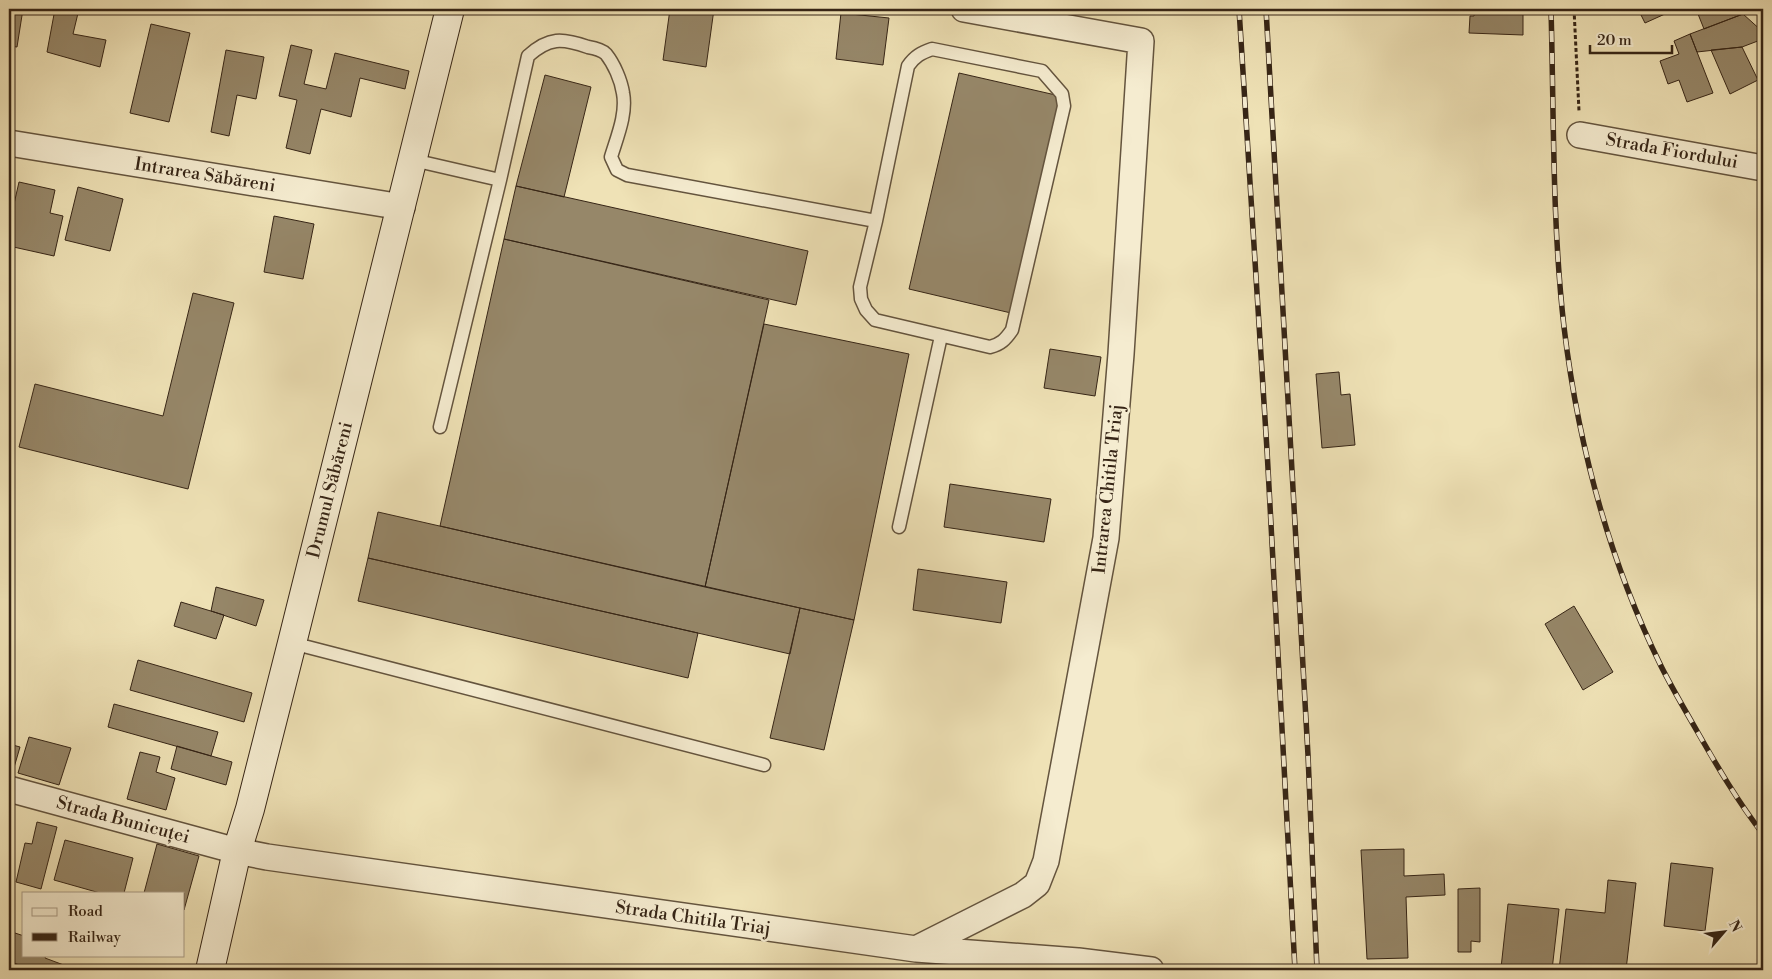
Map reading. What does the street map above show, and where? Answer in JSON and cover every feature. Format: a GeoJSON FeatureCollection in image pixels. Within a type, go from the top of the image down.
{"type":"FeatureCollection","features":[{"type":"Feature","properties":{"kind":"main road","name":"Drumul Săbăreni"},"geometry":{"type":"LineString","coordinates":[[210,970],[237,851],[250,809],[292,643],[450,9]]}},
{"type":"Feature","properties":{"kind":"street","name":"Intrarea Chitila Triaj"},"geometry":{"type":"LineString","coordinates":[[916,949],[1024,895],[1037,884],[1046,861],[1106,538],[1121,354],[1141,41],[973,10]]}},
{"type":"Feature","properties":{"kind":"street","name":"Strada Fiordului"},"geometry":{"type":"LineString","coordinates":[[1580,135],[1763,168]]}},
{"type":"Feature","properties":{"kind":"street","name":"Intrarea Săbăreni"},"geometry":{"type":"LineString","coordinates":[[9,143],[402,207]]}},
{"type":"Feature","properties":{"kind":"street","name":"Strada Bunicuței"},"geometry":{"type":"LineString","coordinates":[[9,789],[237,851]]}},
{"type":"Feature","properties":{"kind":"street","name":"Strada Chitila Triaj"},"geometry":{"type":"LineString","coordinates":[[237,851],[267,857],[916,949],[1078,961],[1151,970]]}},
{"type":"Feature","properties":{"kind":"lane"},"geometry":{"type":"LineString","coordinates":[[440,427],[528,56],[539,46],[550,42],[571,41],[604,52],[614,68],[623,93],[622,121],[611,157],[617,170],[627,175],[876,221]]}},
{"type":"Feature","properties":{"kind":"lane"},"geometry":{"type":"LineString","coordinates":[[932,49],[1042,71],[1062,94],[1064,106],[1012,330],[1005,340],[998,345],[990,347],[875,320],[866,310],[861,300],[860,287],[876,221],[908,66],[921,53],[932,49]]}},
{"type":"Feature","properties":{"kind":"lane"},"geometry":{"type":"LineString","coordinates":[[413,160],[500,180]]}},
{"type":"Feature","properties":{"kind":"lane"},"geometry":{"type":"LineString","coordinates":[[899,528],[941,336]]}},
{"type":"Feature","properties":{"kind":"lane"},"geometry":{"type":"LineString","coordinates":[[292,643],[764,765]]}},
{"type":"Feature","properties":{"kind":"path"},"geometry":{"type":"LineString","coordinates":[[1574,9],[1580,135]]}},
{"type":"Feature","properties":{"kind":"building"},"geometry":{"type":"Polygon","coordinates":[[[9,9],[23,9],[17,47],[9,46],[9,9]]]}},
{"type":"Feature","properties":{"kind":"building"},"geometry":{"type":"Polygon","coordinates":[[[55,9],[79,9],[73,34],[106,40],[100,67],[47,52],[55,9]]]}},
{"type":"Feature","properties":{"kind":"building"},"geometry":{"type":"Polygon","coordinates":[[[670,9],[714,9],[706,67],[663,60],[670,9]]]}},
{"type":"Feature","properties":{"kind":"building"},"geometry":{"type":"Polygon","coordinates":[[[1488,9],[1523,9],[1523,35],[1469,33],[1470,16],[1474,16],[1475,11],[1488,12],[1488,9]]]}},
{"type":"Feature","properties":{"kind":"building"},"geometry":{"type":"Polygon","coordinates":[[[1638,9],[1676,9],[1645,23],[1638,9]]]}},
{"type":"Feature","properties":{"kind":"building"},"geometry":{"type":"Polygon","coordinates":[[[1696,9],[1741,9],[1743,14],[1704,29],[1696,9]]]}},
{"type":"Feature","properties":{"kind":"building"},"geometry":{"type":"Polygon","coordinates":[[[841,13],[889,18],[883,65],[836,59],[841,13]]]}},
{"type":"Feature","properties":{"kind":"building"},"geometry":{"type":"Polygon","coordinates":[[[1743,14],[1763,32],[1763,39],[1742,47],[1697,52],[1690,34],[1743,14]]]}},
{"type":"Feature","properties":{"kind":"building"},"geometry":{"type":"Polygon","coordinates":[[[151,24],[190,33],[169,122],[130,113],[151,24]]]}},
{"type":"Feature","properties":{"kind":"building"},"geometry":{"type":"Polygon","coordinates":[[[1690,34],[1713,93],[1687,102],[1679,80],[1668,84],[1660,61],[1679,54],[1674,41],[1690,34]]]}},
{"type":"Feature","properties":{"kind":"building"},"geometry":{"type":"Polygon","coordinates":[[[291,45],[312,50],[304,84],[326,89],[335,53],[409,71],[405,89],[360,78],[351,117],[321,109],[310,154],[286,148],[297,100],[279,96],[291,45]]]}},
{"type":"Feature","properties":{"kind":"building"},"geometry":{"type":"Polygon","coordinates":[[[1742,47],[1758,80],[1730,94],[1711,50],[1742,47]]]}},
{"type":"Feature","properties":{"kind":"building"},"geometry":{"type":"Polygon","coordinates":[[[226,50],[264,57],[256,99],[237,95],[229,136],[211,132],[226,50]]]}},
{"type":"Feature","properties":{"kind":"building"},"geometry":{"type":"Polygon","coordinates":[[[959,73],[1060,96],[1011,313],[909,289],[959,73]]]}},
{"type":"Feature","properties":{"kind":"building"},"geometry":{"type":"Polygon","coordinates":[[[545,75],[591,87],[564,197],[516,186],[545,75]]]}},
{"type":"Feature","properties":{"kind":"building"},"geometry":{"type":"Polygon","coordinates":[[[19,182],[55,190],[50,213],[63,216],[54,256],[9,246],[9,226],[19,182]]]}},
{"type":"Feature","properties":{"kind":"building"},"geometry":{"type":"Polygon","coordinates":[[[516,186],[808,251],[796,305],[504,239],[516,186]]]}},
{"type":"Feature","properties":{"kind":"building"},"geometry":{"type":"Polygon","coordinates":[[[78,187],[123,199],[110,251],[65,240],[78,187]]]}},
{"type":"Feature","properties":{"kind":"building"},"geometry":{"type":"Polygon","coordinates":[[[274,216],[314,224],[303,279],[264,272],[274,216]]]}},
{"type":"Feature","properties":{"kind":"building"},"geometry":{"type":"Polygon","coordinates":[[[504,239],[769,300],[705,587],[440,526],[504,239]]]}},
{"type":"Feature","properties":{"kind":"building"},"geometry":{"type":"Polygon","coordinates":[[[193,293],[234,303],[188,489],[19,447],[35,384],[163,416],[193,293]]]}},
{"type":"Feature","properties":{"kind":"building"},"geometry":{"type":"Polygon","coordinates":[[[764,324],[909,354],[854,620],[705,587],[764,324]]]}},
{"type":"Feature","properties":{"kind":"building"},"geometry":{"type":"Polygon","coordinates":[[[1050,349],[1101,357],[1095,396],[1044,388],[1050,349]]]}},
{"type":"Feature","properties":{"kind":"building"},"geometry":{"type":"Polygon","coordinates":[[[1339,372],[1341,395],[1350,394],[1355,445],[1322,448],[1316,374],[1339,372]]]}},
{"type":"Feature","properties":{"kind":"building"},"geometry":{"type":"Polygon","coordinates":[[[950,484],[1051,499],[1044,542],[944,527],[950,484]]]}},
{"type":"Feature","properties":{"kind":"building"},"geometry":{"type":"Polygon","coordinates":[[[378,512],[800,608],[790,654],[368,558],[378,512]]]}},
{"type":"Feature","properties":{"kind":"building"},"geometry":{"type":"Polygon","coordinates":[[[368,558],[698,633],[688,678],[358,601],[368,558]]]}},
{"type":"Feature","properties":{"kind":"building"},"geometry":{"type":"Polygon","coordinates":[[[918,569],[1007,582],[1001,623],[913,610],[918,569]]]}},
{"type":"Feature","properties":{"kind":"building"},"geometry":{"type":"Polygon","coordinates":[[[216,587],[264,600],[256,626],[211,611],[216,587]]]}},
{"type":"Feature","properties":{"kind":"building"},"geometry":{"type":"Polygon","coordinates":[[[181,602],[224,615],[216,639],[174,626],[181,602]]]}},
{"type":"Feature","properties":{"kind":"building"},"geometry":{"type":"Polygon","coordinates":[[[1574,606],[1613,672],[1583,690],[1545,624],[1574,606]]]}},
{"type":"Feature","properties":{"kind":"building"},"geometry":{"type":"Polygon","coordinates":[[[800,608],[854,620],[824,750],[770,738],[800,608]]]}},
{"type":"Feature","properties":{"kind":"building"},"geometry":{"type":"Polygon","coordinates":[[[138,660],[252,693],[244,722],[130,690],[138,660]]]}},
{"type":"Feature","properties":{"kind":"building"},"geometry":{"type":"Polygon","coordinates":[[[114,704],[218,732],[211,756],[108,727],[114,704]]]}},
{"type":"Feature","properties":{"kind":"building"},"geometry":{"type":"Polygon","coordinates":[[[29,737],[71,748],[59,785],[18,773],[29,737]]]}},
{"type":"Feature","properties":{"kind":"building"},"geometry":{"type":"Polygon","coordinates":[[[9,744],[20,747],[13,771],[9,770],[9,744]]]}},
{"type":"Feature","properties":{"kind":"building"},"geometry":{"type":"Polygon","coordinates":[[[177,746],[232,762],[226,785],[171,769],[177,746]]]}},
{"type":"Feature","properties":{"kind":"building"},"geometry":{"type":"Polygon","coordinates":[[[140,752],[160,757],[156,772],[175,778],[166,810],[127,799],[140,752]]]}},
{"type":"Feature","properties":{"kind":"building"},"geometry":{"type":"Polygon","coordinates":[[[37,822],[57,827],[41,889],[16,882],[25,843],[32,844],[37,822]]]}},
{"type":"Feature","properties":{"kind":"building"},"geometry":{"type":"Polygon","coordinates":[[[65,840],[133,858],[124,892],[96,892],[54,880],[65,840]]]}},
{"type":"Feature","properties":{"kind":"building"},"geometry":{"type":"Polygon","coordinates":[[[157,844],[199,856],[185,906],[185,892],[144,892],[157,844]]]}},
{"type":"Feature","properties":{"kind":"building"},"geometry":{"type":"Polygon","coordinates":[[[1404,849],[1404,876],[1444,874],[1445,895],[1406,897],[1408,958],[1367,959],[1361,850],[1404,849]]]}},
{"type":"Feature","properties":{"kind":"building"},"geometry":{"type":"Polygon","coordinates":[[[1671,863],[1713,868],[1705,931],[1664,926],[1671,863]]]}},
{"type":"Feature","properties":{"kind":"building"},"geometry":{"type":"Polygon","coordinates":[[[1608,880],[1636,883],[1626,970],[1559,970],[1566,909],[1605,913],[1608,880]]]}},
{"type":"Feature","properties":{"kind":"building"},"geometry":{"type":"Polygon","coordinates":[[[1480,888],[1480,942],[1471,941],[1471,952],[1458,952],[1458,889],[1480,888]]]}},
{"type":"Feature","properties":{"kind":"building"},"geometry":{"type":"Polygon","coordinates":[[[1508,904],[1559,909],[1552,970],[1501,968],[1508,904]]]}},
{"type":"Feature","properties":{"kind":"building"},"geometry":{"type":"Polygon","coordinates":[[[9,931],[22,935],[22,956],[46,956],[45,958],[77,970],[32,970],[9,961],[9,931]]]}},
{"type":"Feature","properties":{"kind":"railway"},"geometry":{"type":"LineString","coordinates":[[1239,9],[1267,450],[1295,970]]}},
{"type":"Feature","properties":{"kind":"railway"},"geometry":{"type":"LineString","coordinates":[[1266,9],[1308,755],[1317,970]]}},
{"type":"Feature","properties":{"kind":"railway"},"geometry":{"type":"LineString","coordinates":[[1551,9],[1555,208],[1560,288],[1570,371],[1587,458],[1598,501],[1626,585],[1642,626],[1661,666],[1720,771],[1763,834]]}}]}
